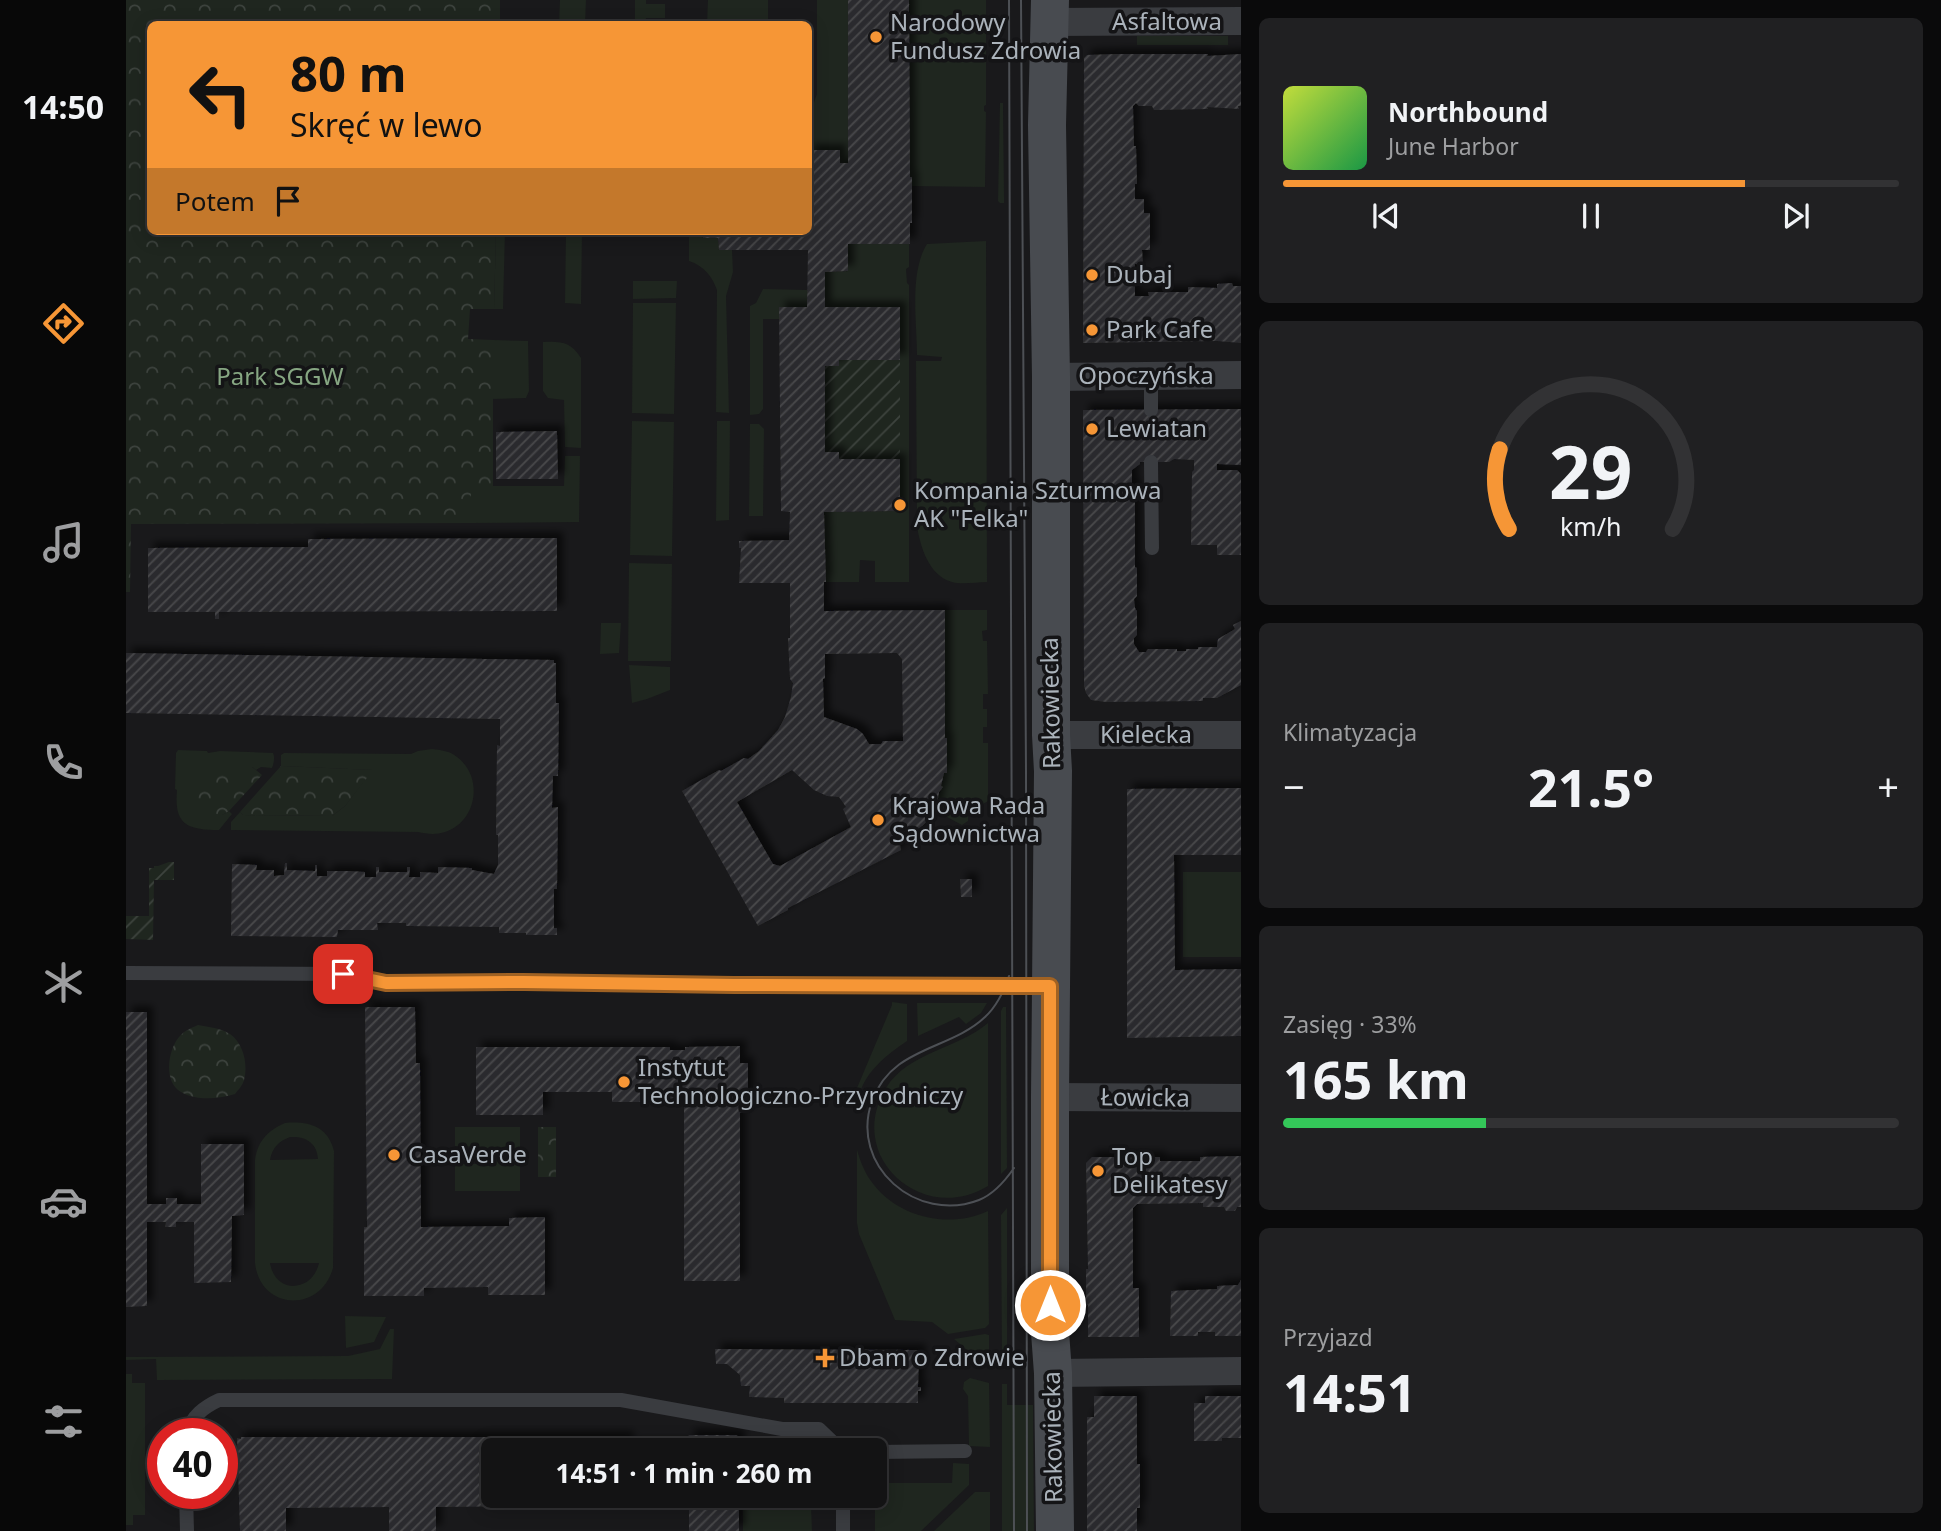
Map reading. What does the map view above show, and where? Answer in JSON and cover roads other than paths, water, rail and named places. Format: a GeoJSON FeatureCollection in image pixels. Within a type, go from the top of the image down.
{"type":"FeatureCollection","features":[{"type":"Feature","properties":{"kind":"street","name":"Asfaltowa"},"geometry":{"type":"LineString","coordinates":[[1050,11],[1241,21]]}},
{"type":"Feature","properties":{"kind":"street","name":"Rakowiecka"},"geometry":{"type":"LineString","coordinates":[[1050,11],[1047,125],[1053,771],[1050,1332],[1054,1373],[1055,1531]]}},
{"type":"Feature","properties":{"kind":"street","name":"Opoczyńska"},"geometry":{"type":"LineString","coordinates":[[1051,377],[1241,375]]}},
{"type":"Feature","properties":{"kind":"street","name":"Kielecka"},"geometry":{"type":"LineString","coordinates":[[1051,736],[1241,735]]}},
{"type":"Feature","properties":{"kind":"street","name":"Łowicka"},"geometry":{"type":"LineString","coordinates":[[1050,1097],[1241,1098]]}},
{"type":"Feature","properties":{"kind":"street"},"geometry":{"type":"LineString","coordinates":[[1054,1373],[1241,1371]]}},
{"type":"Feature","properties":{"kind":"lane"},"geometry":{"type":"LineString","coordinates":[[1151,376],[1151,410]]}},
{"type":"Feature","properties":{"kind":"lane"},"geometry":{"type":"LineString","coordinates":[[1151,462],[1152,548]]}},
{"type":"Feature","properties":{"kind":"lane"},"geometry":{"type":"LineString","coordinates":[[126,973],[343,974],[386,983],[1050,986]]}},
{"type":"Feature","properties":{"kind":"lane"},"geometry":{"type":"LineString","coordinates":[[194,1418],[219,1400],[621,1400],[782,1429],[819,1429],[828,1438]]}},
{"type":"Feature","properties":{"kind":"lane"},"geometry":{"type":"LineString","coordinates":[[887,1451],[965,1451]]}},
{"type":"Feature","properties":{"kind":"lane"},"geometry":{"type":"LineString","coordinates":[[843,1508],[843,1531]]}},
{"type":"Feature","properties":{"kind":"lane"},"geometry":{"type":"LineString","coordinates":[[187,1509],[187,1531]]}},
{"type":"Feature","properties":{"kind":"tram line"},"geometry":{"type":"LineString","coordinates":[[1009,0],[1014,1531]]}},
{"type":"Feature","properties":{"kind":"tram line"},"geometry":{"type":"LineString","coordinates":[[1021,0],[1027,1531]]}},
{"type":"Feature","properties":{"kind":"tram line"},"geometry":{"type":"LineString","coordinates":[[1009,976],[1000,998],[985,1017],[971,1028],[922,1051],[893,1069],[881,1083],[872,1101],[867,1125],[870,1147],[879,1167],[894,1184],[912,1196],[933,1204],[956,1205],[979,1200],[999,1187],[1014,1168]]}},
{"type":"Feature","properties":{"kind":"place","name":"Narodowy Fundusz Zdrowia"},"geometry":{"type":"Point","coordinates":[876,37]}},
{"type":"Feature","properties":{"kind":"place","name":"Dubaj"},"geometry":{"type":"Point","coordinates":[1092,275]}},
{"type":"Feature","properties":{"kind":"place","name":"Park Cafe"},"geometry":{"type":"Point","coordinates":[1092,330]}},
{"type":"Feature","properties":{"kind":"place","name":"Lewiatan"},"geometry":{"type":"Point","coordinates":[1092,429]}},
{"type":"Feature","properties":{"kind":"place","name":"Kompania Szturmowa AK \"Felka\""},"geometry":{"type":"Point","coordinates":[900,505]}},
{"type":"Feature","properties":{"kind":"place","name":"Krajowa Rada Sądownictwa"},"geometry":{"type":"Point","coordinates":[878,820]}},
{"type":"Feature","properties":{"kind":"place","name":"Instytut Technologiczno-Przyrodniczy"},"geometry":{"type":"Point","coordinates":[624,1082]}},
{"type":"Feature","properties":{"kind":"place","name":"CasaVerde"},"geometry":{"type":"Point","coordinates":[394,1155]}},
{"type":"Feature","properties":{"kind":"place","name":"Top Delikatesy"},"geometry":{"type":"Point","coordinates":[1098,1171]}},
{"type":"Feature","properties":{"kind":"place","name":"Dbam o Zdrowie"},"geometry":{"type":"Point","coordinates":[825,1358]}},
{"type":"Feature","properties":{"kind":"park label","name":"Park SGGW"},"geometry":{"type":"Point","coordinates":[280,377]}}]}
